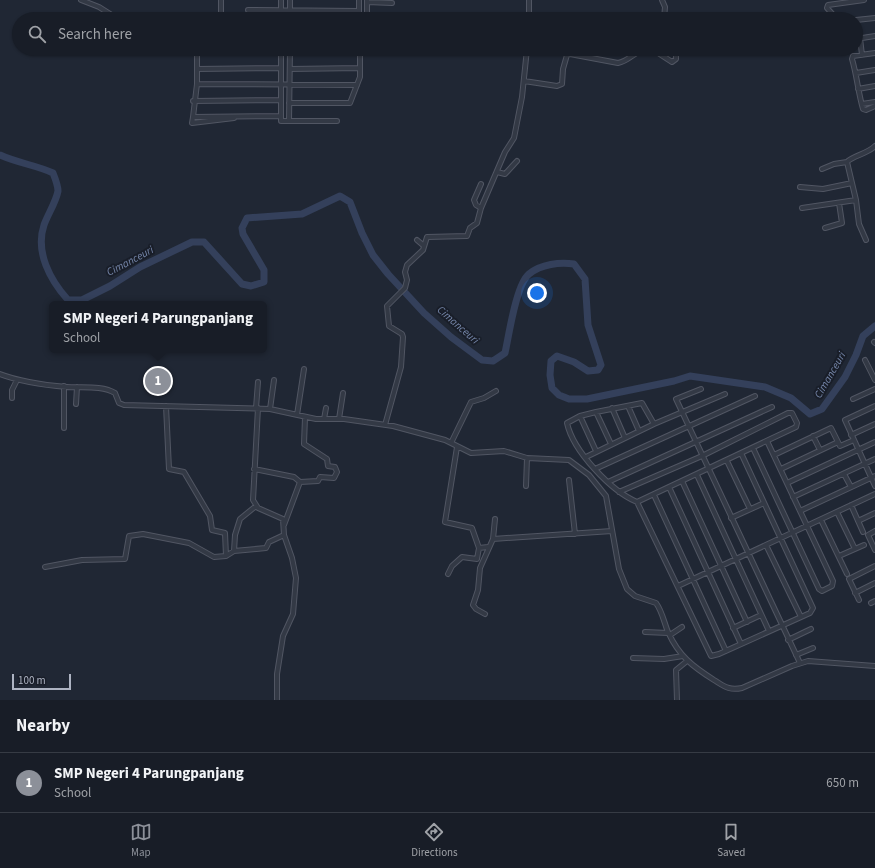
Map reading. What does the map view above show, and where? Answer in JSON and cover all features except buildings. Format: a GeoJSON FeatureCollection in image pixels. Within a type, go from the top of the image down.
{"type":"FeatureCollection","features":[{"type":"Feature","properties":{"kind":"street"},"geometry":{"type":"LineString","coordinates":[[81,0],[99,7],[107,12]]}},
{"type":"Feature","properties":{"kind":"street"},"geometry":{"type":"LineString","coordinates":[[221,0],[221,12]]}},
{"type":"Feature","properties":{"kind":"street"},"geometry":{"type":"LineString","coordinates":[[281,0],[281,10]]}},
{"type":"Feature","properties":{"kind":"street"},"geometry":{"type":"LineString","coordinates":[[290,0],[290,10]]}},
{"type":"Feature","properties":{"kind":"street"},"geometry":{"type":"LineString","coordinates":[[248,10],[359,10],[359,0]]}},
{"type":"Feature","properties":{"kind":"street"},"geometry":{"type":"LineString","coordinates":[[529,0],[529,12]]}},
{"type":"Feature","properties":{"kind":"street"},"geometry":{"type":"LineString","coordinates":[[665,12],[665,7],[662,0],[668,0]]}},
{"type":"Feature","properties":{"kind":"street"},"geometry":{"type":"LineString","coordinates":[[831,12],[827,8],[828,5],[864,0]]}},
{"type":"Feature","properties":{"kind":"street"},"geometry":{"type":"LineString","coordinates":[[367,12],[366,1],[392,2]]}},
{"type":"Feature","properties":{"kind":"street"},"geometry":{"type":"LineString","coordinates":[[863,19],[875,18]]}},
{"type":"Feature","properties":{"kind":"street"},"geometry":{"type":"LineString","coordinates":[[863,38],[875,36]]}},
{"type":"Feature","properties":{"kind":"street"},"geometry":{"type":"LineString","coordinates":[[863,55],[875,53]]}},
{"type":"Feature","properties":{"kind":"street"},"geometry":{"type":"LineString","coordinates":[[197,56],[193,117],[281,116]]}},
{"type":"Feature","properties":{"kind":"street"},"geometry":{"type":"LineString","coordinates":[[281,56],[281,122],[337,121]]}},
{"type":"Feature","properties":{"kind":"street"},"geometry":{"type":"LineString","coordinates":[[289,121],[290,56]]}},
{"type":"Feature","properties":{"kind":"street"},"geometry":{"type":"LineString","coordinates":[[290,103],[350,103],[360,77],[360,56]]}},
{"type":"Feature","properties":{"kind":"street"},"geometry":{"type":"LineString","coordinates":[[385,425],[401,367],[403,337],[402,334],[389,326],[387,306],[401,294],[405,288],[407,280],[405,272],[406,265],[423,250],[425,239],[428,237],[467,236],[470,228],[477,223],[481,208],[505,152],[515,134],[526,56]]}},
{"type":"Feature","properties":{"kind":"street"},"geometry":{"type":"LineString","coordinates":[[524,80],[557,86],[562,84],[563,69],[568,56]]}},
{"type":"Feature","properties":{"kind":"street"},"geometry":{"type":"LineString","coordinates":[[581,56],[618,63],[625,62],[632,56]]}},
{"type":"Feature","properties":{"kind":"street"},"geometry":{"type":"LineString","coordinates":[[663,56],[672,62],[676,59],[676,56]]}},
{"type":"Feature","properties":{"kind":"street"},"geometry":{"type":"LineString","coordinates":[[857,56],[852,57],[858,89],[864,110],[875,106]]}},
{"type":"Feature","properties":{"kind":"street"},"geometry":{"type":"LineString","coordinates":[[197,68],[281,68]]}},
{"type":"Feature","properties":{"kind":"street"},"geometry":{"type":"LineString","coordinates":[[290,68],[360,68]]}},
{"type":"Feature","properties":{"kind":"street"},"geometry":{"type":"LineString","coordinates":[[856,73],[875,70]]}},
{"type":"Feature","properties":{"kind":"street"},"geometry":{"type":"LineString","coordinates":[[196,84],[357,85]]}},
{"type":"Feature","properties":{"kind":"street"},"geometry":{"type":"LineString","coordinates":[[858,89],[875,86]]}},
{"type":"Feature","properties":{"kind":"street"},"geometry":{"type":"LineString","coordinates":[[194,101],[281,100]]}},
{"type":"Feature","properties":{"kind":"street"},"geometry":{"type":"LineString","coordinates":[[862,104],[875,102]]}},
{"type":"Feature","properties":{"kind":"street"},"geometry":{"type":"LineString","coordinates":[[822,169],[834,164],[847,162],[852,158],[870,151],[875,146]]}},
{"type":"Feature","properties":{"kind":"street"},"geometry":{"type":"LineString","coordinates":[[497,172],[505,174],[517,161]]}},
{"type":"Feature","properties":{"kind":"street"},"geometry":{"type":"LineString","coordinates":[[847,162],[856,200],[859,224],[866,240]]}},
{"type":"Feature","properties":{"kind":"street"},"geometry":{"type":"LineString","coordinates":[[800,187],[823,190],[852,183]]}},
{"type":"Feature","properties":{"kind":"street"},"geometry":{"type":"LineString","coordinates":[[481,184],[474,200],[476,205],[481,208]]}},
{"type":"Feature","properties":{"kind":"street"},"geometry":{"type":"LineString","coordinates":[[802,208],[856,200]]}},
{"type":"Feature","properties":{"kind":"street"},"geometry":{"type":"LineString","coordinates":[[825,228],[842,223],[839,203]]}},
{"type":"Feature","properties":{"kind":"street"},"geometry":{"type":"LineString","coordinates":[[417,240],[424,246]]}},
{"type":"Feature","properties":{"kind":"street"},"geometry":{"type":"LineString","coordinates":[[866,360],[875,380]]}},
{"type":"Feature","properties":{"kind":"street"},"geometry":{"type":"LineString","coordinates":[[297,415],[304,369]]}},
{"type":"Feature","properties":{"kind":"street"},"geometry":{"type":"LineString","coordinates":[[0,374],[17,380],[112,391],[115,393],[119,403],[124,405],[270,409],[305,417],[324,419],[339,418],[385,425],[435,437],[471,453],[504,451],[527,458],[569,460],[590,475],[606,496],[619,569],[627,589],[635,596],[656,603],[669,634],[683,656],[702,673],[725,688],[733,690],[742,688],[800,663],[817,661],[875,666]]}},
{"type":"Feature","properties":{"kind":"street"},"geometry":{"type":"LineString","coordinates":[[12,398],[12,390],[17,380]]}},
{"type":"Feature","properties":{"kind":"street"},"geometry":{"type":"LineString","coordinates":[[270,409],[274,380]]}},
{"type":"Feature","properties":{"kind":"street"},"geometry":{"type":"LineString","coordinates":[[258,382],[253,500],[258,508],[281,517],[283,521],[284,536],[292,558],[296,578],[293,614],[283,636],[277,674],[277,700]]}},
{"type":"Feature","properties":{"kind":"street"},"geometry":{"type":"LineString","coordinates":[[64,386],[64,428]]}},
{"type":"Feature","properties":{"kind":"street"},"geometry":{"type":"LineString","coordinates":[[76,404],[77,388]]}},
{"type":"Feature","properties":{"kind":"street"},"geometry":{"type":"LineString","coordinates":[[701,389],[677,399],[681,413],[749,553],[788,640],[800,663]]}},
{"type":"Feature","properties":{"kind":"street"},"geometry":{"type":"LineString","coordinates":[[853,398],[875,389]]}},
{"type":"Feature","properties":{"kind":"street"},"geometry":{"type":"LineString","coordinates":[[451,443],[470,403],[484,398],[496,391]]}},
{"type":"Feature","properties":{"kind":"street"},"geometry":{"type":"LineString","coordinates":[[339,418],[343,393]]}},
{"type":"Feature","properties":{"kind":"street"},"geometry":{"type":"LineString","coordinates":[[586,457],[610,444],[654,424],[725,394]]}},
{"type":"Feature","properties":{"kind":"street"},"geometry":{"type":"LineString","coordinates":[[595,469],[755,396]]}},
{"type":"Feature","properties":{"kind":"street"},"geometry":{"type":"LineString","coordinates":[[654,424],[643,404],[612,408],[580,416],[568,421],[567,424],[578,451],[586,457],[595,469],[619,492],[637,502],[711,656],[726,651],[810,613],[813,608],[741,454]]}},
{"type":"Feature","properties":{"kind":"street"},"geometry":{"type":"LineString","coordinates":[[166,406],[169,469],[184,472],[210,516],[212,530],[225,533],[226,556]]}},
{"type":"Feature","properties":{"kind":"street"},"geometry":{"type":"LineString","coordinates":[[628,406],[639,432]]}},
{"type":"Feature","properties":{"kind":"street"},"geometry":{"type":"LineString","coordinates":[[875,406],[845,420],[858,450],[873,477],[875,486]]}},
{"type":"Feature","properties":{"kind":"street"},"geometry":{"type":"LineString","coordinates":[[324,419],[326,408]]}},
{"type":"Feature","properties":{"kind":"street"},"geometry":{"type":"LineString","coordinates":[[612,408],[625,438]]}},
{"type":"Feature","properties":{"kind":"street"},"geometry":{"type":"LineString","coordinates":[[608,482],[772,408]]}},
{"type":"Feature","properties":{"kind":"street"},"geometry":{"type":"LineString","coordinates":[[596,412],[610,444]]}},
{"type":"Feature","properties":{"kind":"street"},"geometry":{"type":"LineString","coordinates":[[619,492],[702,456],[788,413],[792,413],[797,426],[708,470],[637,502]]}},
{"type":"Feature","properties":{"kind":"street"},"geometry":{"type":"LineString","coordinates":[[580,416],[596,451]]}},
{"type":"Feature","properties":{"kind":"street"},"geometry":{"type":"LineString","coordinates":[[254,469],[294,477],[300,482],[318,481],[320,476],[334,478],[337,472],[335,467],[328,466],[327,459],[304,444],[305,417]]}},
{"type":"Feature","properties":{"kind":"street"},"geometry":{"type":"LineString","coordinates":[[851,435],[875,424]]}},
{"type":"Feature","properties":{"kind":"street"},"geometry":{"type":"LineString","coordinates":[[774,455],[831,428],[840,446],[854,440]]}},
{"type":"Feature","properties":{"kind":"street"},"geometry":{"type":"LineString","coordinates":[[814,436],[820,450]]}},
{"type":"Feature","properties":{"kind":"street"},"geometry":{"type":"LineString","coordinates":[[753,448],[818,589],[822,591],[832,586],[833,581],[767,441]]}},
{"type":"Feature","properties":{"kind":"street"},"geometry":{"type":"LineString","coordinates":[[781,470],[838,442]]}},
{"type":"Feature","properties":{"kind":"street"},"geometry":{"type":"LineString","coordinates":[[787,483],[875,442]]}},
{"type":"Feature","properties":{"kind":"street"},"geometry":{"type":"LineString","coordinates":[[448,574],[452,566],[462,557],[478,559],[478,548],[472,528],[445,522],[457,447]]}},
{"type":"Feature","properties":{"kind":"street"},"geometry":{"type":"LineString","coordinates":[[526,486],[527,458]]}},
{"type":"Feature","properties":{"kind":"street"},"geometry":{"type":"LineString","coordinates":[[793,497],[875,459]]}},
{"type":"Feature","properties":{"kind":"street"},"geometry":{"type":"LineString","coordinates":[[727,460],[750,509]]}},
{"type":"Feature","properties":{"kind":"street"},"geometry":{"type":"LineString","coordinates":[[844,474],[851,487]]}},
{"type":"Feature","properties":{"kind":"street"},"geometry":{"type":"LineString","coordinates":[[697,475],[769,631]]}},
{"type":"Feature","properties":{"kind":"street"},"geometry":{"type":"LineString","coordinates":[[800,511],[873,477]]}},
{"type":"Feature","properties":{"kind":"street"},"geometry":{"type":"LineString","coordinates":[[570,480],[575,534]]}},
{"type":"Feature","properties":{"kind":"street"},"geometry":{"type":"LineString","coordinates":[[682,481],[747,622]]}},
{"type":"Feature","properties":{"kind":"street"},"geometry":{"type":"LineString","coordinates":[[283,528],[300,482]]}},
{"type":"Feature","properties":{"kind":"street"},"geometry":{"type":"LineString","coordinates":[[669,487],[741,644]]}},
{"type":"Feature","properties":{"kind":"street"},"geometry":{"type":"LineString","coordinates":[[678,586],[875,494]]}},
{"type":"Feature","properties":{"kind":"street"},"geometry":{"type":"LineString","coordinates":[[654,495],[726,651]]}},
{"type":"Feature","properties":{"kind":"street"},"geometry":{"type":"LineString","coordinates":[[731,518],[764,503]]}},
{"type":"Feature","properties":{"kind":"street"},"geometry":{"type":"LineString","coordinates":[[851,505],[863,532]]}},
{"type":"Feature","properties":{"kind":"street"},"geometry":{"type":"LineString","coordinates":[[234,551],[235,535],[240,519],[256,506]]}},
{"type":"Feature","properties":{"kind":"street"},"geometry":{"type":"LineString","coordinates":[[837,512],[854,549]]}},
{"type":"Feature","properties":{"kind":"street"},"geometry":{"type":"LineString","coordinates":[[858,521],[875,513]]}},
{"type":"Feature","properties":{"kind":"street"},"geometry":{"type":"LineString","coordinates":[[485,614],[476,609],[473,605],[479,586],[480,568],[488,547],[493,539],[495,519]]}},
{"type":"Feature","properties":{"kind":"street"},"geometry":{"type":"LineString","coordinates":[[821,520],[847,574]]}},
{"type":"Feature","properties":{"kind":"street"},"geometry":{"type":"LineString","coordinates":[[493,539],[612,531]]}},
{"type":"Feature","properties":{"kind":"street"},"geometry":{"type":"LineString","coordinates":[[875,531],[868,536],[875,549]]}},
{"type":"Feature","properties":{"kind":"street"},"geometry":{"type":"LineString","coordinates":[[45,567],[82,560],[125,559],[130,536],[143,534],[189,543],[214,557],[226,556],[234,551],[266,548],[269,542],[284,536]]}},
{"type":"Feature","properties":{"kind":"street"},"geometry":{"type":"LineString","coordinates":[[766,545],[801,617]]}},
{"type":"Feature","properties":{"kind":"street"},"geometry":{"type":"LineString","coordinates":[[838,556],[864,545]]}},
{"type":"Feature","properties":{"kind":"street"},"geometry":{"type":"LineString","coordinates":[[478,548],[488,547]]}},
{"type":"Feature","properties":{"kind":"street"},"geometry":{"type":"LineString","coordinates":[[859,600],[849,579],[875,566]]}},
{"type":"Feature","properties":{"kind":"street"},"geometry":{"type":"LineString","coordinates":[[855,593],[875,584]]}},
{"type":"Feature","properties":{"kind":"street"},"geometry":{"type":"LineString","coordinates":[[733,628],[761,615]]}},
{"type":"Feature","properties":{"kind":"street"},"geometry":{"type":"LineString","coordinates":[[646,632],[669,634],[682,627]]}},
{"type":"Feature","properties":{"kind":"street"},"geometry":{"type":"LineString","coordinates":[[788,640],[811,629]]}},
{"type":"Feature","properties":{"kind":"street"},"geometry":{"type":"LineString","coordinates":[[796,655],[813,648]]}},
{"type":"Feature","properties":{"kind":"street"},"geometry":{"type":"LineString","coordinates":[[633,658],[664,659],[683,656]]}},
{"type":"Feature","properties":{"kind":"street"},"geometry":{"type":"LineString","coordinates":[[677,700],[676,670],[687,661]]}},
{"type":"Feature","properties":{"kind":"waterway","name":"Cimanceuri"},"geometry":{"type":"LineString","coordinates":[[0,155],[53,173],[58,191],[44,225],[41,245],[50,275],[55,284],[68,300],[82,300],[110,286],[140,267],[192,242],[204,242],[242,284],[251,286],[264,282],[264,270],[243,234],[242,228],[247,218],[302,214],[340,196],[350,202],[362,233],[373,255],[388,274],[424,313],[451,337],[482,360],[493,361],[505,353],[520,288],[529,274],[539,268],[551,264],[574,264],[585,279],[588,325],[601,365],[598,370],[588,371],[574,362],[557,356],[551,361],[550,375],[552,388],[559,395],[569,399],[587,399],[674,381],[690,376],[765,387],[791,398],[810,414],[822,409],[845,377],[856,355],[863,336],[875,326]]}},
{"type":"Feature","properties":{"kind":"place","name":"SMP Negeri 4 Parungpanjang"},"geometry":{"type":"Point","coordinates":[158,381]}}]}
